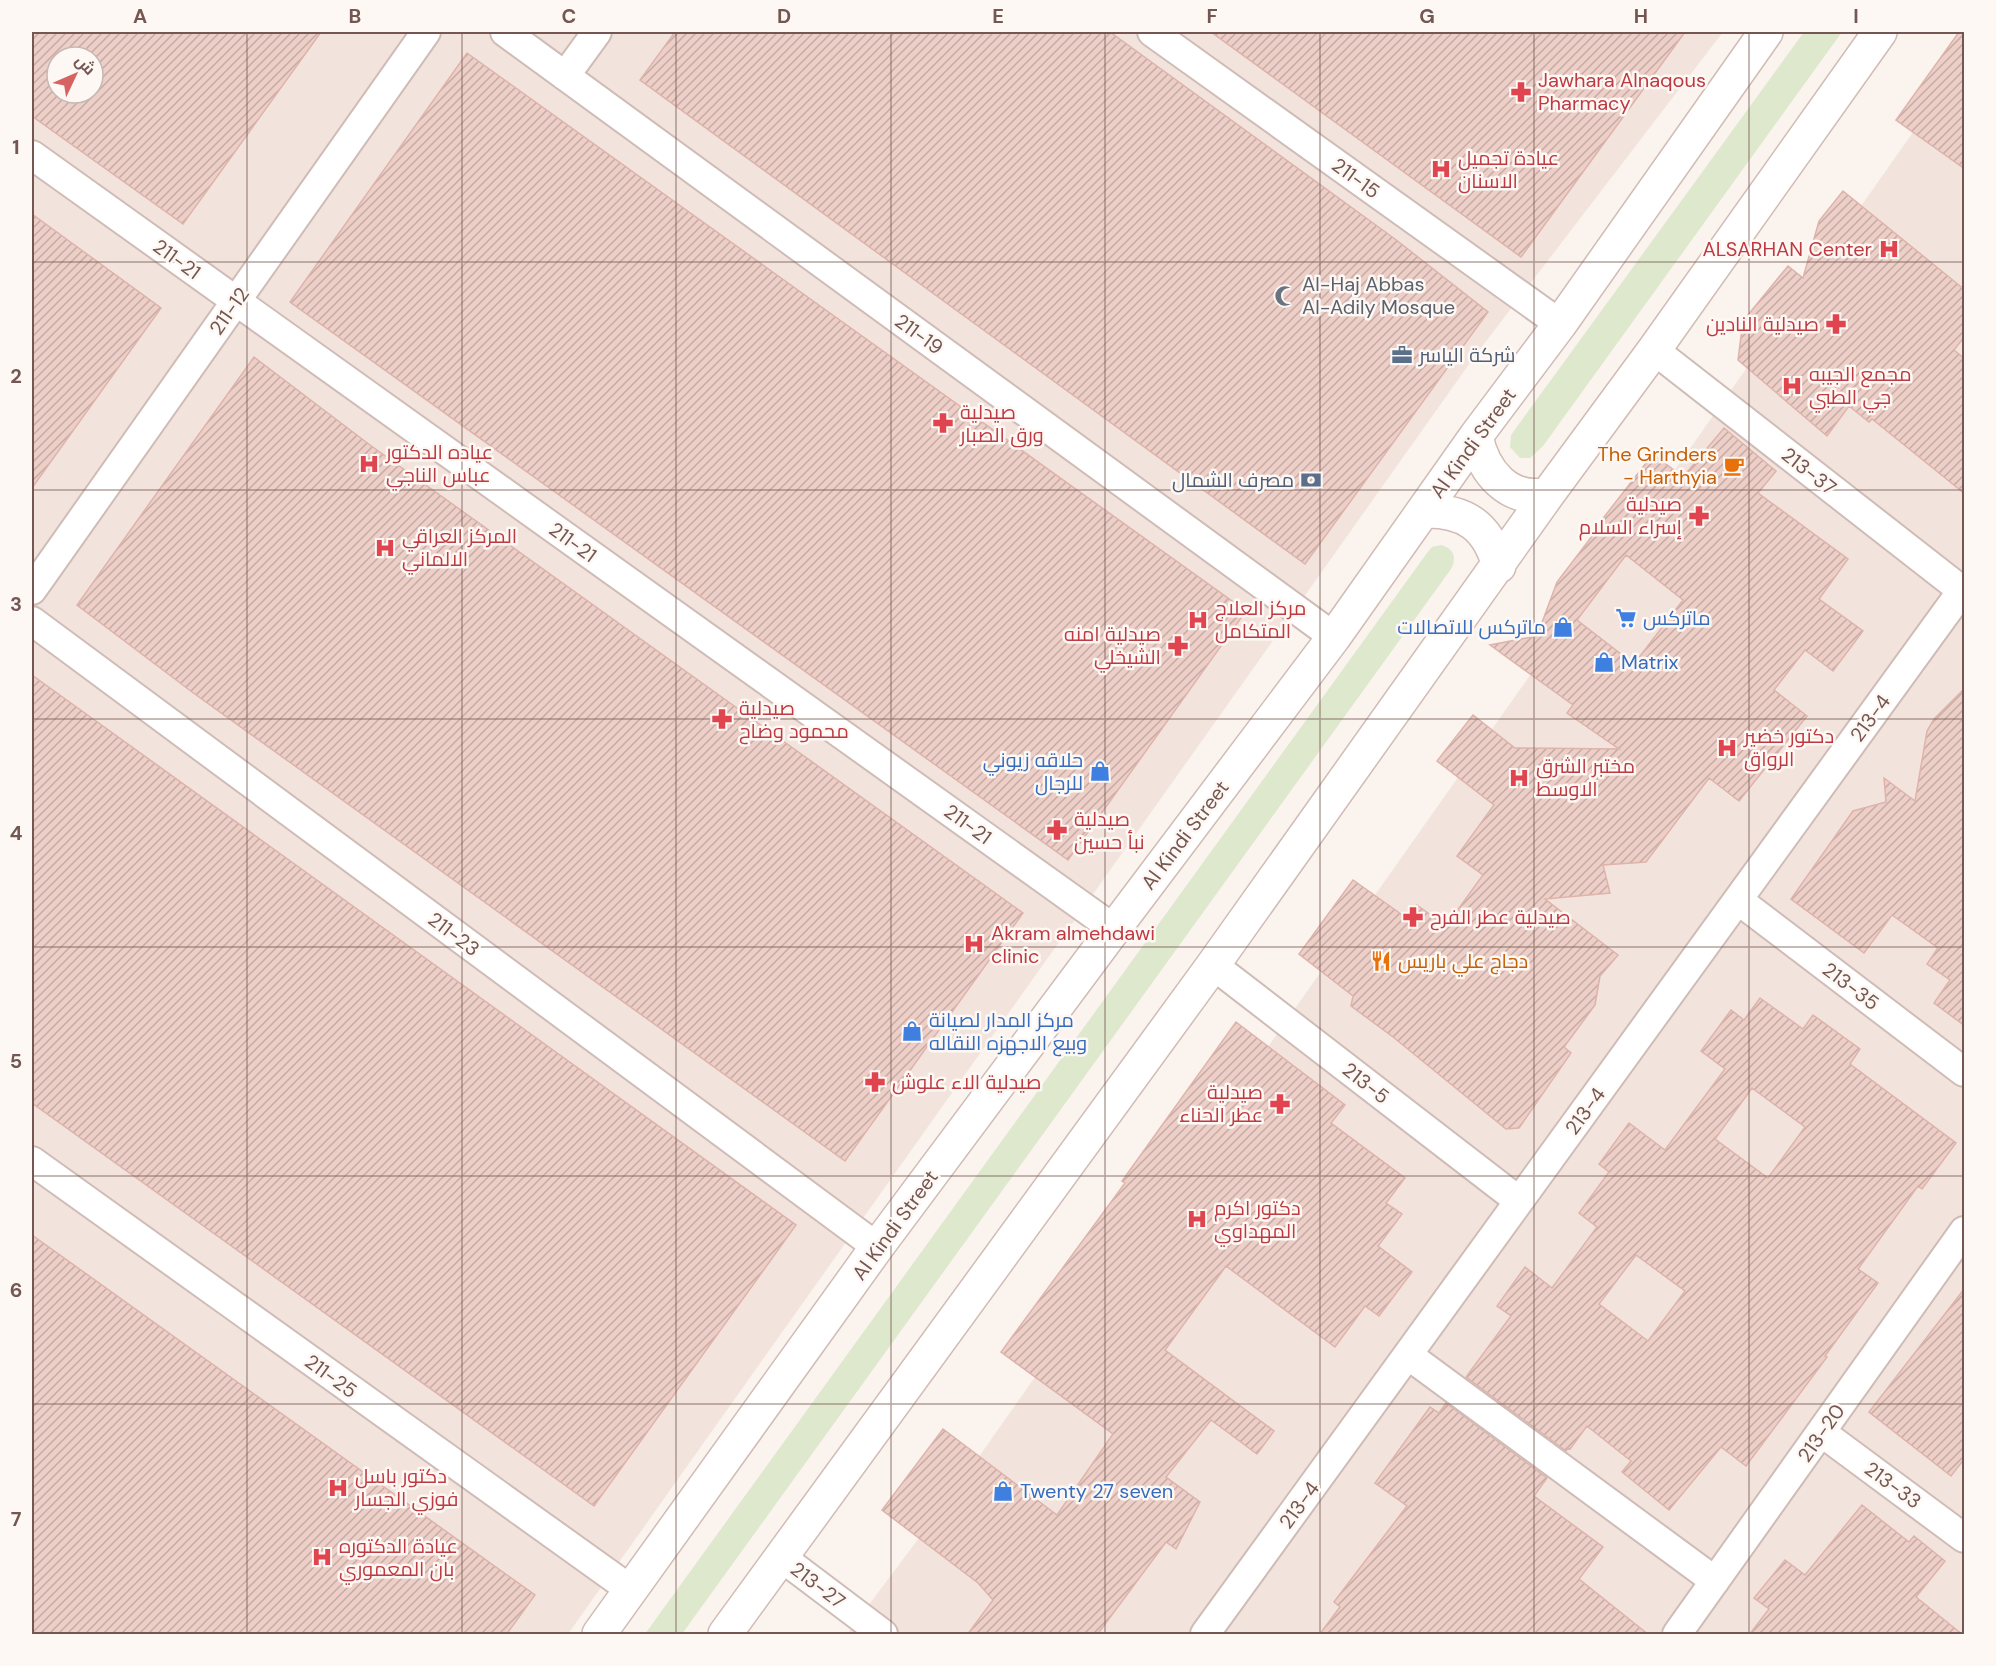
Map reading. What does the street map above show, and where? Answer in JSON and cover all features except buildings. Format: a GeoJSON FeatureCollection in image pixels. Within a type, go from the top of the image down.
{"type":"FeatureCollection","features":[{"type":"Feature","properties":{"kind":"street","name":"211-12"},"geometry":{"type":"LineString","coordinates":[[32,590],[426,32]]}},
{"type":"Feature","properties":{"kind":"street","name":"211-19"},"geometry":{"type":"LineString","coordinates":[[505,32],[1334,637]]}},
{"type":"Feature","properties":{"kind":"street"},"geometry":{"type":"LineString","coordinates":[[565,76],[597,32]]}},
{"type":"Feature","properties":{"kind":"street","name":"211-15"},"geometry":{"type":"LineString","coordinates":[[1152,32],[1560,324]]}},
{"type":"Feature","properties":{"kind":"street","name":"Al Kindi Street"},"geometry":{"type":"LineString","coordinates":[[599,1635],[877,1247],[1334,637],[1476,436],[1560,324],[1766,32]]}},
{"type":"Feature","properties":{"kind":"street"},"geometry":{"type":"LineString","coordinates":[[725,1635],[1213,965],[1880,32]]}},
{"type":"Feature","properties":{"kind":"street","name":"211-21"},"geometry":{"type":"LineString","coordinates":[[32,155],[1114,928]]}},
{"type":"Feature","properties":{"kind":"street","name":"213-37"},"geometry":{"type":"LineString","coordinates":[[1654,350],[1964,590]]}},
{"type":"Feature","properties":{"kind":"street"},"geometry":{"type":"LineString","coordinates":[[1476,436],[1485,465],[1494,477],[1520,494],[1535,497],[1548,494]]}},
{"type":"Feature","properties":{"kind":"street"},"geometry":{"type":"LineString","coordinates":[[1424,511],[1458,514],[1473,523],[1490,542],[1499,566]]}},
{"type":"Feature","properties":{"kind":"street","name":"213-4"},"geometry":{"type":"LineString","coordinates":[[1205,1635],[1964,590]]}},
{"type":"Feature","properties":{"kind":"street","name":"211-23"},"geometry":{"type":"LineString","coordinates":[[32,621],[877,1247]]}},
{"type":"Feature","properties":{"kind":"street","name":"213-35"},"geometry":{"type":"LineString","coordinates":[[1738,900],[1965,1072]]}},
{"type":"Feature","properties":{"kind":"street","name":"213-5"},"geometry":{"type":"LineString","coordinates":[[1213,965],[1519,1201]]}},
{"type":"Feature","properties":{"kind":"street","name":"211-25"},"geometry":{"type":"LineString","coordinates":[[32,1161],[631,1590]]}},
{"type":"Feature","properties":{"kind":"street","name":"213-20"},"geometry":{"type":"LineString","coordinates":[[1677,1635],[1965,1231]]}},
{"type":"Feature","properties":{"kind":"street"},"geometry":{"type":"LineString","coordinates":[[1408,1355],[1715,1581]]}},
{"type":"Feature","properties":{"kind":"street","name":"213-33"},"geometry":{"type":"LineString","coordinates":[[1821,1432],[1965,1538]]}},
{"type":"Feature","properties":{"kind":"street","name":"213-27"},"geometry":{"type":"LineString","coordinates":[[781,1557],[884,1635]]}},
{"type":"Feature","properties":{"kind":"shaded area"},"geometry":{"type":"Polygon","coordinates":[[[32,32],[1723,32],[1477,353],[568,1634],[32,1634],[32,32]]]}},
{"type":"Feature","properties":{"kind":"shaded area"},"geometry":{"type":"Polygon","coordinates":[[[1964,60],[1964,1634],[847,1634],[961,1482],[1964,60]]]}},
{"type":"Feature","properties":{"kind":"green space"},"geometry":{"type":"Polygon","coordinates":[[[1804,32],[1842,32],[1543,446],[1530,458],[1520,458],[1510,447],[1511,435],[1804,32]]]}},
{"type":"Feature","properties":{"kind":"green space"},"geometry":{"type":"Polygon","coordinates":[[[1441,545],[1453,554],[1454,561],[1451,569],[682,1634],[645,1634],[1427,553],[1432,547],[1441,545]]]}},
{"type":"Feature","properties":{"kind":"place","name":"Jawhara Alnaqous Pharmacy"},"geometry":{"type":"Point","coordinates":[1521,92]}},
{"type":"Feature","properties":{"kind":"place","name":"عيادة تجميل الاسنان"},"geometry":{"type":"Point","coordinates":[1441,169]}},
{"type":"Feature","properties":{"kind":"place","name":"ALSARHAN Center"},"geometry":{"type":"Point","coordinates":[1889,249]}},
{"type":"Feature","properties":{"kind":"place","name":"Al-Haj Abbas Al-Adily Mosque"},"geometry":{"type":"Point","coordinates":[1285,296]}},
{"type":"Feature","properties":{"kind":"place","name":"صيدلية النادين"},"geometry":{"type":"Point","coordinates":[1836,324]}},
{"type":"Feature","properties":{"kind":"place","name":"شركة الياسر"},"geometry":{"type":"Point","coordinates":[1402,355]}},
{"type":"Feature","properties":{"kind":"place","name":"مجمع الجيبه جي الطبي"},"geometry":{"type":"Point","coordinates":[1792,386]}},
{"type":"Feature","properties":{"kind":"place","name":"صيدلية ورق الصبار"},"geometry":{"type":"Point","coordinates":[943,423]}},
{"type":"Feature","properties":{"kind":"place","name":"عياده الدكتور عباس الناجي"},"geometry":{"type":"Point","coordinates":[369,464]}},
{"type":"Feature","properties":{"kind":"place","name":"The Grinders - Harthyia"},"geometry":{"type":"Point","coordinates":[1734,466]}},
{"type":"Feature","properties":{"kind":"place","name":"مصرف الشمال"},"geometry":{"type":"Point","coordinates":[1311,480]}},
{"type":"Feature","properties":{"kind":"place","name":"صيدلية إسراء السلام"},"geometry":{"type":"Point","coordinates":[1699,516]}},
{"type":"Feature","properties":{"kind":"place","name":"المركز العراقي الالماني"},"geometry":{"type":"Point","coordinates":[385,548]}},
{"type":"Feature","properties":{"kind":"place","name":"ماتركس"},"geometry":{"type":"Point","coordinates":[1626,618]}},
{"type":"Feature","properties":{"kind":"place","name":"مركز العلاج المتكامل"},"geometry":{"type":"Point","coordinates":[1198,620]}},
{"type":"Feature","properties":{"kind":"place","name":"ماتركس للاتصالات"},"geometry":{"type":"Point","coordinates":[1563,627]}},
{"type":"Feature","properties":{"kind":"place","name":"صيدلية امنه الشيخلي"},"geometry":{"type":"Point","coordinates":[1178,646]}},
{"type":"Feature","properties":{"kind":"place","name":"Matrix"},"geometry":{"type":"Point","coordinates":[1604,662]}},
{"type":"Feature","properties":{"kind":"place","name":"صيدلية محمود وضاح"},"geometry":{"type":"Point","coordinates":[722,719]}},
{"type":"Feature","properties":{"kind":"place","name":"دكتور خضير الرواق"},"geometry":{"type":"Point","coordinates":[1727,748]}},
{"type":"Feature","properties":{"kind":"place","name":"حلاقه زيوني للرجال"},"geometry":{"type":"Point","coordinates":[1100,771]}},
{"type":"Feature","properties":{"kind":"place","name":"مختبر الشرق الاوسط"},"geometry":{"type":"Point","coordinates":[1519,778]}},
{"type":"Feature","properties":{"kind":"place","name":"صيدلية نبأ حسين"},"geometry":{"type":"Point","coordinates":[1057,830]}},
{"type":"Feature","properties":{"kind":"place","name":"صيدلية عطر الفرح"},"geometry":{"type":"Point","coordinates":[1413,917]}},
{"type":"Feature","properties":{"kind":"place","name":"Akram almehdawi clinic"},"geometry":{"type":"Point","coordinates":[974,944]}},
{"type":"Feature","properties":{"kind":"place","name":"دجاج علي باريس"},"geometry":{"type":"Point","coordinates":[1381,961]}},
{"type":"Feature","properties":{"kind":"place","name":"مركز المدار لصيانة وبيع الاجهزه النقاله"},"geometry":{"type":"Point","coordinates":[912,1031]}},
{"type":"Feature","properties":{"kind":"place","name":"صيدلية الاء علوش"},"geometry":{"type":"Point","coordinates":[875,1082]}},
{"type":"Feature","properties":{"kind":"place","name":"صيدلية عطر الحناء"},"geometry":{"type":"Point","coordinates":[1280,1104]}},
{"type":"Feature","properties":{"kind":"place","name":"دكتور اكرم المهداوي"},"geometry":{"type":"Point","coordinates":[1197,1219]}},
{"type":"Feature","properties":{"kind":"place","name":"دكتور باسل فوزي الجسار"},"geometry":{"type":"Point","coordinates":[338,1488]}},
{"type":"Feature","properties":{"kind":"place","name":"Twenty 27 seven"},"geometry":{"type":"Point","coordinates":[1003,1491]}},
{"type":"Feature","properties":{"kind":"place","name":"عيادة الدكتوره بان المعموري"},"geometry":{"type":"Point","coordinates":[322,1557]}}]}
